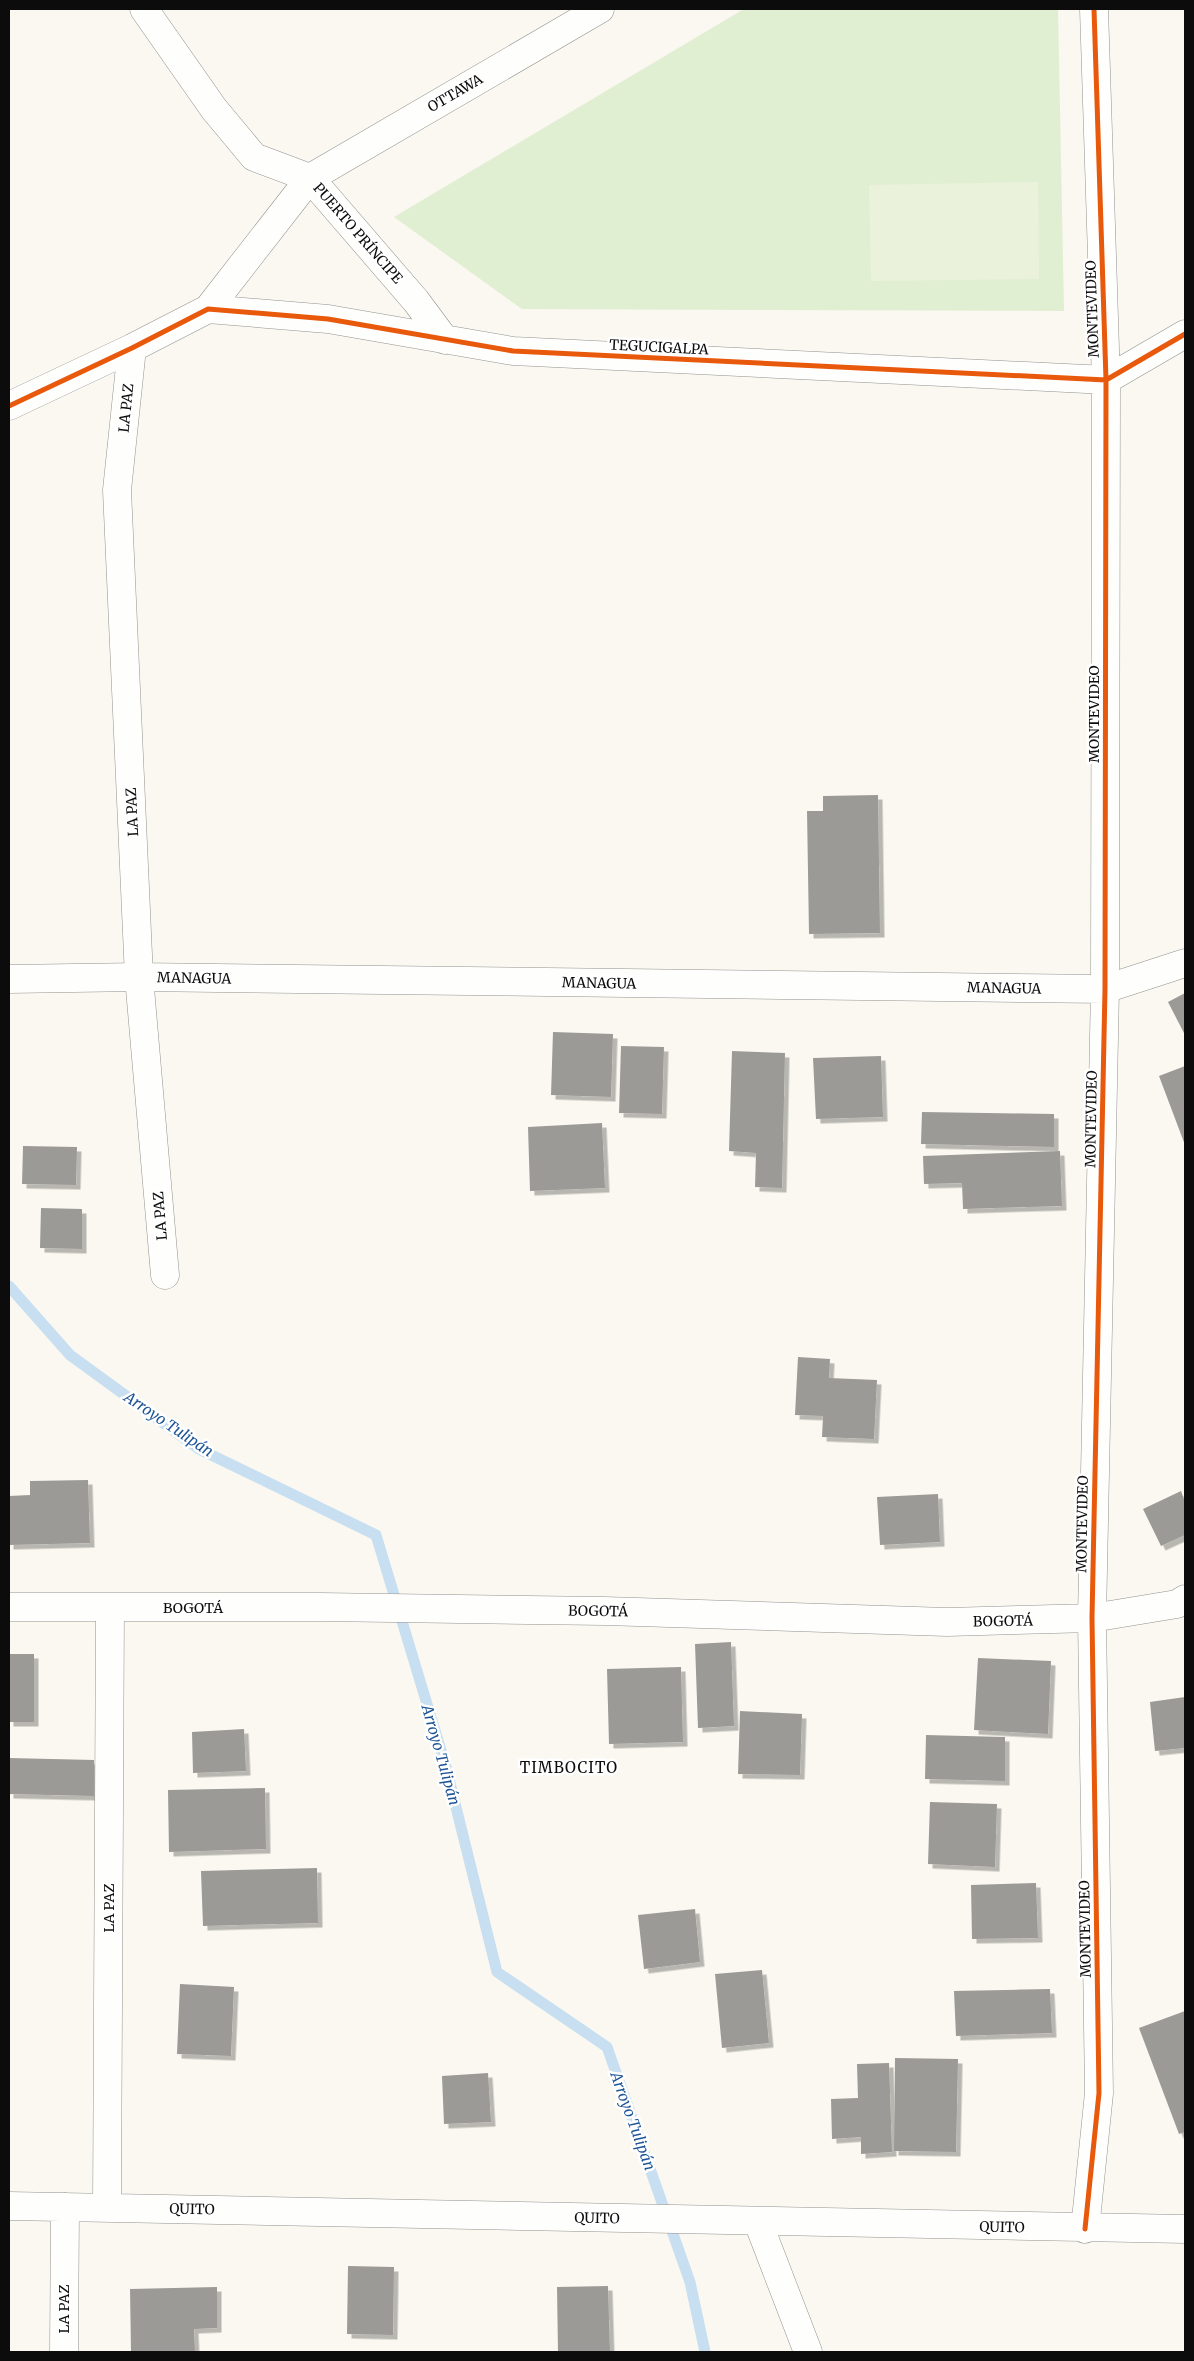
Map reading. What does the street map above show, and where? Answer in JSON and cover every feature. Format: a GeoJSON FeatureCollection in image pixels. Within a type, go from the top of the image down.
{"type":"FeatureCollection","features":[{"type":"Feature","properties":{"kind":"street","name":"PUERTO PRÍNCIPE"},"geometry":{"type":"LineString","coordinates":[[144,9],[214,109],[254,157],[310,178],[416,301],[445,340]]}},
{"type":"Feature","properties":{"kind":"street","name":"OTTAWA"},"geometry":{"type":"LineString","coordinates":[[310,178],[600,9]]}},
{"type":"Feature","properties":{"kind":"street","name":"MONTEVIDEO"},"geometry":{"type":"LineString","coordinates":[[1085,2229],[1099,2093],[1092,1618],[1104,989],[1106,380],[1094,9]]}},
{"type":"Feature","properties":{"kind":"street"},"geometry":{"type":"LineString","coordinates":[[9,406],[132,348],[208,308],[310,178]]}},
{"type":"Feature","properties":{"kind":"street","name":"TEGUCIGALPA"},"geometry":{"type":"LineString","coordinates":[[208,308],[328,319],[513,351],[1106,380]]}},
{"type":"Feature","properties":{"kind":"street"},"geometry":{"type":"LineString","coordinates":[[1106,380],[1185,334]]}},
{"type":"Feature","properties":{"kind":"street","name":"LA PAZ"},"geometry":{"type":"LineString","coordinates":[[132,348],[117,490],[139,977],[165,1275]]}},
{"type":"Feature","properties":{"kind":"street","name":"MANAGUA"},"geometry":{"type":"LineString","coordinates":[[9,979],[139,977],[1104,989],[1185,963]]}},
{"type":"Feature","properties":{"kind":"street","name":"BOGOTÁ"},"geometry":{"type":"LineString","coordinates":[[9,1607],[322,1607],[605,1611],[947,1622],[1092,1618],[1177,1604],[1185,1599]]}},
{"type":"Feature","properties":{"kind":"street","name":"LA PAZ"},"geometry":{"type":"LineString","coordinates":[[107,2207],[110,1608]]}},
{"type":"Feature","properties":{"kind":"street","name":"QUITO"},"geometry":{"type":"LineString","coordinates":[[9,2206],[1185,2230]]}},
{"type":"Feature","properties":{"kind":"street","name":"LA PAZ"},"geometry":{"type":"LineString","coordinates":[[64,2352],[65,2207]]}},
{"type":"Feature","properties":{"kind":"street"},"geometry":{"type":"LineString","coordinates":[[758,2222],[808,2352]]}},
{"type":"Feature","properties":{"kind":"green space"},"geometry":{"type":"Polygon","coordinates":[[[744,9],[1058,9],[1064,311],[522,309],[394,217],[744,9]]]}},
{"type":"Feature","properties":{"kind":"green space"},"geometry":{"type":"Polygon","coordinates":[[[1038,182],[1039,279],[871,281],[869,185],[1038,182]]]}},
{"type":"Feature","properties":{"kind":"building"},"geometry":{"type":"Polygon","coordinates":[[[878,795],[880,933],[809,934],[807,811],[823,811],[823,796],[878,795]]]}},
{"type":"Feature","properties":{"kind":"building"},"geometry":{"type":"Polygon","coordinates":[[[1185,993],[1185,1035],[1168,1002],[1185,993]]]}},
{"type":"Feature","properties":{"kind":"building"},"geometry":{"type":"Polygon","coordinates":[[[553,1032],[613,1034],[611,1097],[551,1095],[553,1032]]]}},
{"type":"Feature","properties":{"kind":"building"},"geometry":{"type":"Polygon","coordinates":[[[621,1046],[664,1047],[662,1114],[619,1113],[621,1046]]]}},
{"type":"Feature","properties":{"kind":"building"},"geometry":{"type":"Polygon","coordinates":[[[732,1051],[785,1053],[782,1188],[755,1187],[756,1153],[729,1151],[732,1051]]]}},
{"type":"Feature","properties":{"kind":"building"},"geometry":{"type":"Polygon","coordinates":[[[881,1056],[883,1117],[816,1119],[813,1058],[881,1056]]]}},
{"type":"Feature","properties":{"kind":"building"},"geometry":{"type":"Polygon","coordinates":[[[1185,1066],[1185,1145],[1159,1076],[1185,1066]]]}},
{"type":"Feature","properties":{"kind":"building"},"geometry":{"type":"Polygon","coordinates":[[[922,1112],[1054,1114],[1054,1147],[921,1144],[922,1112]]]}},
{"type":"Feature","properties":{"kind":"building"},"geometry":{"type":"Polygon","coordinates":[[[602,1123],[605,1188],[530,1191],[528,1127],[602,1123]]]}},
{"type":"Feature","properties":{"kind":"building"},"geometry":{"type":"Polygon","coordinates":[[[23,1146],[77,1147],[76,1185],[22,1184],[23,1146]]]}},
{"type":"Feature","properties":{"kind":"building"},"geometry":{"type":"Polygon","coordinates":[[[1060,1151],[1062,1206],[963,1209],[962,1183],[924,1184],[923,1156],[1060,1151]]]}},
{"type":"Feature","properties":{"kind":"building"},"geometry":{"type":"Polygon","coordinates":[[[41,1208],[82,1209],[82,1249],[40,1248],[41,1208]]]}},
{"type":"Feature","properties":{"kind":"building"},"geometry":{"type":"Polygon","coordinates":[[[798,1357],[830,1359],[829,1378],[877,1380],[874,1439],[822,1437],[823,1416],[795,1415],[798,1357]]]}},
{"type":"Feature","properties":{"kind":"building"},"geometry":{"type":"Polygon","coordinates":[[[88,1480],[90,1543],[9,1545],[9,1496],[30,1495],[30,1481],[88,1480]]]}},
{"type":"Feature","properties":{"kind":"building"},"geometry":{"type":"Polygon","coordinates":[[[1181,1491],[1185,1502],[1185,1535],[1161,1546],[1143,1509],[1181,1491]]]}},
{"type":"Feature","properties":{"kind":"building"},"geometry":{"type":"Polygon","coordinates":[[[938,1494],[940,1542],[880,1545],[877,1497],[938,1494]]]}},
{"type":"Feature","properties":{"kind":"building"},"geometry":{"type":"Polygon","coordinates":[[[731,1642],[734,1726],[698,1728],[695,1644],[731,1642]]]}},
{"type":"Feature","properties":{"kind":"building"},"geometry":{"type":"Polygon","coordinates":[[[9,1654],[34,1654],[34,1722],[9,1722],[9,1654]]]}},
{"type":"Feature","properties":{"kind":"building"},"geometry":{"type":"Polygon","coordinates":[[[978,1658],[1051,1661],[1048,1734],[974,1730],[978,1658]]]}},
{"type":"Feature","properties":{"kind":"building"},"geometry":{"type":"Polygon","coordinates":[[[681,1667],[683,1742],[609,1744],[607,1669],[681,1667]]]}},
{"type":"Feature","properties":{"kind":"building"},"geometry":{"type":"Polygon","coordinates":[[[1185,1697],[1185,1748],[1155,1751],[1150,1702],[1185,1697]]]}},
{"type":"Feature","properties":{"kind":"building"},"geometry":{"type":"Polygon","coordinates":[[[740,1711],[802,1714],[800,1775],[738,1774],[740,1711]]]}},
{"type":"Feature","properties":{"kind":"building"},"geometry":{"type":"Polygon","coordinates":[[[244,1729],[246,1771],[193,1773],[192,1732],[244,1729]]]}},
{"type":"Feature","properties":{"kind":"building"},"geometry":{"type":"Polygon","coordinates":[[[926,1735],[1005,1737],[1005,1781],[925,1779],[926,1735]]]}},
{"type":"Feature","properties":{"kind":"building"},"geometry":{"type":"Polygon","coordinates":[[[9,1758],[94,1760],[94,1796],[9,1794],[9,1758]]]}},
{"type":"Feature","properties":{"kind":"building"},"geometry":{"type":"Polygon","coordinates":[[[265,1788],[266,1849],[169,1852],[168,1790],[265,1788]]]}},
{"type":"Feature","properties":{"kind":"building"},"geometry":{"type":"Polygon","coordinates":[[[930,1802],[997,1804],[995,1867],[928,1864],[930,1802]]]}},
{"type":"Feature","properties":{"kind":"building"},"geometry":{"type":"Polygon","coordinates":[[[317,1868],[318,1923],[203,1926],[201,1871],[317,1868]]]}},
{"type":"Feature","properties":{"kind":"building"},"geometry":{"type":"Polygon","coordinates":[[[1036,1883],[1038,1938],[972,1939],[971,1885],[1036,1883]]]}},
{"type":"Feature","properties":{"kind":"building"},"geometry":{"type":"Polygon","coordinates":[[[695,1909],[700,1962],[644,1969],[638,1915],[695,1909]]]}},
{"type":"Feature","properties":{"kind":"building"},"geometry":{"type":"Polygon","coordinates":[[[762,1970],[769,2043],[722,2048],[715,1974],[762,1970]]]}},
{"type":"Feature","properties":{"kind":"building"},"geometry":{"type":"Polygon","coordinates":[[[180,1984],[234,1987],[231,2056],[177,2054],[180,1984]]]}},
{"type":"Feature","properties":{"kind":"building"},"geometry":{"type":"Polygon","coordinates":[[[1050,1989],[1052,2033],[956,2036],[954,1991],[1050,1989]]]}},
{"type":"Feature","properties":{"kind":"building"},"geometry":{"type":"Polygon","coordinates":[[[1185,2011],[1185,2132],[1179,2134],[1139,2028],[1185,2011]]]}},
{"type":"Feature","properties":{"kind":"building"},"geometry":{"type":"Polygon","coordinates":[[[895,2058],[958,2059],[956,2152],[894,2151],[895,2058]]]}},
{"type":"Feature","properties":{"kind":"building"},"geometry":{"type":"Polygon","coordinates":[[[889,2063],[892,2152],[861,2154],[861,2137],[832,2139],[831,2099],[858,2098],[857,2064],[889,2063]]]}},
{"type":"Feature","properties":{"kind":"building"},"geometry":{"type":"Polygon","coordinates":[[[488,2073],[491,2122],[444,2124],[442,2076],[488,2073]]]}},
{"type":"Feature","properties":{"kind":"building"},"geometry":{"type":"Polygon","coordinates":[[[348,2266],[394,2267],[393,2335],[347,2334],[348,2266]]]}},
{"type":"Feature","properties":{"kind":"building"},"geometry":{"type":"Polygon","coordinates":[[[608,2286],[610,2352],[558,2352],[557,2287],[608,2286]]]}},
{"type":"Feature","properties":{"kind":"building"},"geometry":{"type":"Polygon","coordinates":[[[217,2287],[217,2328],[194,2329],[195,2352],[131,2352],[130,2289],[217,2287]]]}},
{"type":"Feature","properties":{"kind":"waterway","name":"Arroyo Tulipán"},"geometry":{"type":"LineString","coordinates":[[9,1286],[70,1355],[199,1449],[376,1535],[446,1767],[497,1972],[607,2047],[690,2282],[705,2352]]}},
{"type":"Feature","properties":{"kind":"cycle path"},"geometry":{"type":"LineString","coordinates":[[1085,2229],[1099,2093],[1092,1618],[1105,989],[1106,380],[1094,9]]}},
{"type":"Feature","properties":{"kind":"cycle path"},"geometry":{"type":"LineString","coordinates":[[9,406],[132,348],[208,309],[328,319],[513,351],[1106,380],[1185,334]]}},
{"type":"Feature","properties":{"kind":"district","name":"TIMBOCITO"},"geometry":{"type":"Point","coordinates":[569,1767]}}]}
